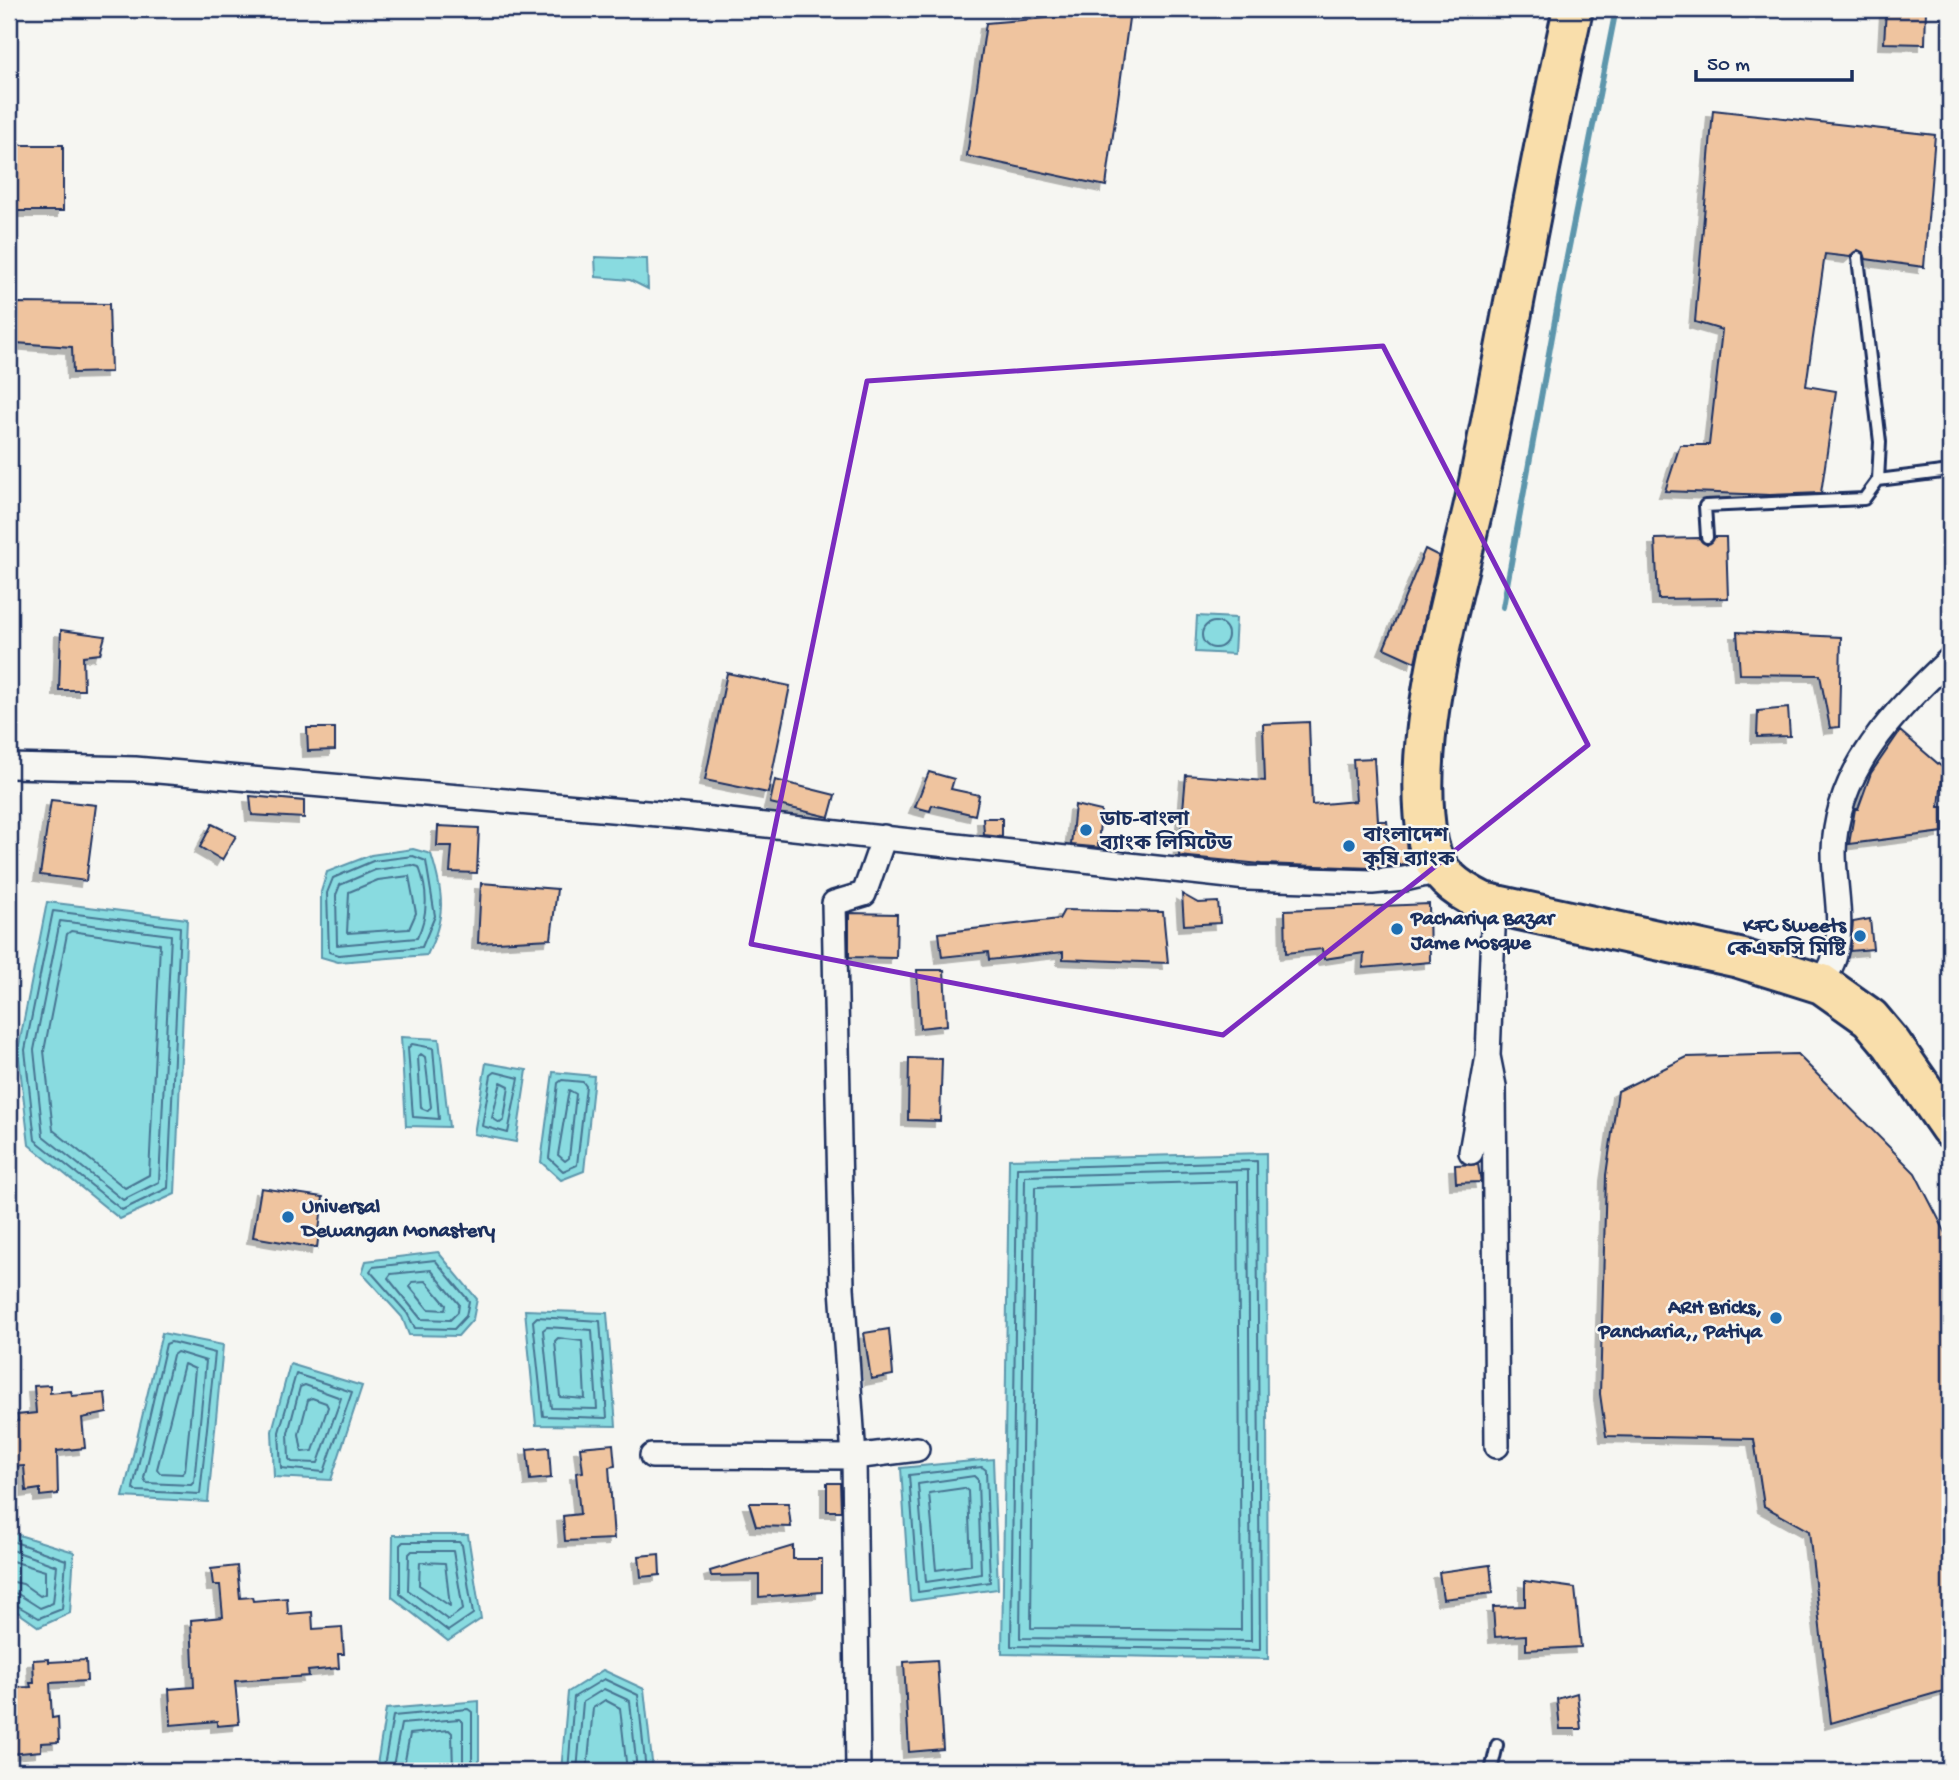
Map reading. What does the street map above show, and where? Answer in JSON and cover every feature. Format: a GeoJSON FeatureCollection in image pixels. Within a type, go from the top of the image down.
{"type":"FeatureCollection","features":[{"type":"Feature","properties":{"kind":"highway"},"geometry":{"type":"LineString","coordinates":[[1573,9],[1540,156],[1491,423],[1433,692],[1426,749],[1424,816],[1429,846],[1439,871],[1457,890],[1494,905],[1739,958],[1822,984],[1870,1018],[1891,1042],[1950,1128]]}},
{"type":"Feature","properties":{"kind":"street"},"geometry":{"type":"LineString","coordinates":[[1822,984],[1835,955],[1838,929],[1834,850],[1845,797],[1864,754],[1893,716],[1950,659]]}},
{"type":"Feature","properties":{"kind":"street"},"geometry":{"type":"LineString","coordinates":[[9,766],[162,771],[884,837],[937,846],[1247,878],[1372,882],[1404,879],[1439,871]]}},
{"type":"Feature","properties":{"kind":"street"},"geometry":{"type":"LineString","coordinates":[[858,1771],[854,1457],[842,1288],[834,903],[864,894],[884,837]]}},
{"type":"Feature","properties":{"kind":"street"},"geometry":{"type":"LineString","coordinates":[[1471,1152],[1488,1056],[1494,905]]}},
{"type":"Feature","properties":{"kind":"street"},"geometry":{"type":"LineString","coordinates":[[1488,1056],[1494,1086],[1497,1446]]}},
{"type":"Feature","properties":{"kind":"street"},"geometry":{"type":"LineString","coordinates":[[652,1456],[854,1457],[917,1449]]}},
{"type":"Feature","properties":{"kind":"lane"},"geometry":{"type":"LineString","coordinates":[[1707,537],[1706,506],[1864,499],[1878,480],[1880,442],[1858,258]]}},
{"type":"Feature","properties":{"kind":"lane"},"geometry":{"type":"LineString","coordinates":[[1878,480],[1950,471]]}},
{"type":"Feature","properties":{"kind":"lane"},"geometry":{"type":"LineString","coordinates":[[1491,1771],[1497,1745]]}},
{"type":"Feature","properties":{"kind":"highlighted area"},"geometry":{"type":"Polygon","coordinates":[[[1383,346],[1588,745],[1223,1035],[751,944],[867,381],[1383,346]]]}},
{"type":"Feature","properties":{"kind":"water"},"geometry":{"type":"Polygon","coordinates":[[[595,257],[647,259],[648,289],[630,280],[596,277],[595,257]]]}},
{"type":"Feature","properties":{"kind":"water"},"geometry":{"type":"Polygon","coordinates":[[[1197,616],[1236,618],[1234,654],[1195,652],[1197,616]]]}},
{"type":"Feature","properties":{"kind":"water"},"geometry":{"type":"Polygon","coordinates":[[[413,849],[431,854],[439,882],[440,917],[427,955],[338,962],[321,957],[321,892],[327,872],[371,855],[413,849]]]}},
{"type":"Feature","properties":{"kind":"water"},"geometry":{"type":"Polygon","coordinates":[[[47,902],[187,919],[175,1194],[120,1219],[29,1145],[18,1050],[47,902]]]}},
{"type":"Feature","properties":{"kind":"water"},"geometry":{"type":"Polygon","coordinates":[[[401,1037],[439,1039],[449,1127],[406,1126],[401,1037]]]}},
{"type":"Feature","properties":{"kind":"water"},"geometry":{"type":"Polygon","coordinates":[[[486,1063],[527,1070],[516,1142],[474,1134],[486,1063]]]}},
{"type":"Feature","properties":{"kind":"water"},"geometry":{"type":"Polygon","coordinates":[[[553,1072],[594,1076],[584,1171],[561,1180],[541,1162],[553,1072]]]}},
{"type":"Feature","properties":{"kind":"water"},"geometry":{"type":"Polygon","coordinates":[[[1266,1153],[1268,1659],[1002,1654],[1009,1159],[1266,1153]]]}},
{"type":"Feature","properties":{"kind":"water"},"geometry":{"type":"Polygon","coordinates":[[[438,1252],[477,1299],[473,1319],[458,1336],[409,1335],[402,1317],[362,1273],[366,1261],[438,1252]]]}},
{"type":"Feature","properties":{"kind":"water"},"geometry":{"type":"Polygon","coordinates":[[[525,1310],[607,1313],[616,1426],[536,1425],[525,1310]]]}},
{"type":"Feature","properties":{"kind":"water"},"geometry":{"type":"Polygon","coordinates":[[[162,1333],[223,1345],[208,1502],[123,1497],[162,1333]]]}},
{"type":"Feature","properties":{"kind":"water"},"geometry":{"type":"Polygon","coordinates":[[[290,1364],[362,1386],[331,1480],[274,1477],[272,1431],[290,1364]]]}},
{"type":"Feature","properties":{"kind":"water"},"geometry":{"type":"Polygon","coordinates":[[[993,1459],[998,1589],[910,1601],[901,1468],[993,1459]]]}},
{"type":"Feature","properties":{"kind":"water"},"geometry":{"type":"Polygon","coordinates":[[[9,1532],[74,1552],[70,1613],[39,1627],[9,1606],[9,1532]]]}},
{"type":"Feature","properties":{"kind":"water"},"geometry":{"type":"Polygon","coordinates":[[[393,1535],[468,1535],[481,1619],[448,1641],[392,1597],[393,1535]]]}},
{"type":"Feature","properties":{"kind":"water"},"geometry":{"type":"Polygon","coordinates":[[[603,1670],[644,1689],[653,1771],[561,1771],[568,1692],[603,1670]]]}},
{"type":"Feature","properties":{"kind":"water"},"geometry":{"type":"Polygon","coordinates":[[[479,1701],[479,1771],[376,1771],[386,1709],[479,1701]]]}},
{"type":"Feature","properties":{"kind":"building"},"geometry":{"type":"Polygon","coordinates":[[[1886,9],[1926,9],[1925,44],[1884,43],[1886,9]]]}},
{"type":"Feature","properties":{"kind":"building"},"geometry":{"type":"Polygon","coordinates":[[[1130,11],[1106,186],[967,156],[986,23],[1130,11]]]}},
{"type":"Feature","properties":{"kind":"building"},"geometry":{"type":"Polygon","coordinates":[[[1713,110],[1935,135],[1924,267],[1866,259],[1864,253],[1858,250],[1850,257],[1825,254],[1806,386],[1836,391],[1821,493],[1770,495],[1665,491],[1680,445],[1709,445],[1722,330],[1695,322],[1713,110]]]}},
{"type":"Feature","properties":{"kind":"building"},"geometry":{"type":"Polygon","coordinates":[[[9,145],[63,145],[63,211],[9,211],[9,145]]]}},
{"type":"Feature","properties":{"kind":"building"},"geometry":{"type":"Polygon","coordinates":[[[18,303],[109,304],[111,372],[73,373],[72,347],[16,343],[18,303]]]}},
{"type":"Feature","properties":{"kind":"building"},"geometry":{"type":"Polygon","coordinates":[[[1715,537],[1726,537],[1728,598],[1658,599],[1655,539],[1699,538],[1707,545],[1715,537]]]}},
{"type":"Feature","properties":{"kind":"building"},"geometry":{"type":"Polygon","coordinates":[[[1425,549],[1439,556],[1415,662],[1384,648],[1425,549]]]}},
{"type":"Feature","properties":{"kind":"building"},"geometry":{"type":"Polygon","coordinates":[[[61,630],[105,636],[100,654],[83,656],[84,690],[59,690],[61,630]]]}},
{"type":"Feature","properties":{"kind":"building"},"geometry":{"type":"Polygon","coordinates":[[[1737,632],[1841,637],[1839,727],[1830,728],[1820,675],[1740,674],[1737,632]]]}},
{"type":"Feature","properties":{"kind":"building"},"geometry":{"type":"Polygon","coordinates":[[[727,673],[790,686],[768,793],[705,780],[727,673]]]}},
{"type":"Feature","properties":{"kind":"building"},"geometry":{"type":"Polygon","coordinates":[[[1788,708],[1790,736],[1757,737],[1758,711],[1788,708]]]}},
{"type":"Feature","properties":{"kind":"building"},"geometry":{"type":"Polygon","coordinates":[[[1309,722],[1312,805],[1356,801],[1353,759],[1374,758],[1378,821],[1387,821],[1388,831],[1405,829],[1408,864],[1372,868],[1261,864],[1179,856],[1186,775],[1265,781],[1263,724],[1309,722]]]}},
{"type":"Feature","properties":{"kind":"building"},"geometry":{"type":"Polygon","coordinates":[[[307,728],[335,728],[335,750],[308,751],[307,728]]]}},
{"type":"Feature","properties":{"kind":"building"},"geometry":{"type":"Polygon","coordinates":[[[1900,731],[1943,768],[1939,807],[1943,807],[1943,832],[1849,844],[1855,809],[1858,809],[1871,773],[1900,731]]]}},
{"type":"Feature","properties":{"kind":"building"},"geometry":{"type":"Polygon","coordinates":[[[929,772],[954,779],[951,789],[979,795],[975,815],[932,805],[930,811],[915,807],[929,772]]]}},
{"type":"Feature","properties":{"kind":"building"},"geometry":{"type":"Polygon","coordinates":[[[775,780],[835,795],[829,817],[770,803],[775,780]]]}},
{"type":"Feature","properties":{"kind":"building"},"geometry":{"type":"Polygon","coordinates":[[[250,796],[304,801],[304,818],[252,815],[250,796]]]}},
{"type":"Feature","properties":{"kind":"building"},"geometry":{"type":"Polygon","coordinates":[[[51,800],[96,805],[86,881],[40,875],[51,800]]]}},
{"type":"Feature","properties":{"kind":"building","name":"ডাচ-বাংলা ব্যাংক লিমিটেড"},"geometry":{"type":"Polygon","coordinates":[[[1075,805],[1101,811],[1098,845],[1104,848],[1071,845],[1075,805]]]}},
{"type":"Feature","properties":{"kind":"building"},"geometry":{"type":"Polygon","coordinates":[[[983,818],[1002,818],[1002,837],[984,835],[983,818]]]}},
{"type":"Feature","properties":{"kind":"building"},"geometry":{"type":"Polygon","coordinates":[[[212,824],[236,836],[222,860],[200,847],[212,824]]]}},
{"type":"Feature","properties":{"kind":"building"},"geometry":{"type":"Polygon","coordinates":[[[438,826],[479,828],[477,873],[450,872],[452,846],[437,846],[438,826]]]}},
{"type":"Feature","properties":{"kind":"building"},"geometry":{"type":"Polygon","coordinates":[[[481,883],[557,889],[551,939],[478,943],[481,883]]]}},
{"type":"Feature","properties":{"kind":"building"},"geometry":{"type":"Polygon","coordinates":[[[1182,894],[1198,903],[1218,902],[1220,923],[1184,925],[1182,894]]]}},
{"type":"Feature","properties":{"kind":"building"},"geometry":{"type":"Polygon","coordinates":[[[1429,904],[1430,962],[1363,968],[1364,953],[1324,959],[1322,949],[1286,953],[1285,910],[1429,904]]]}},
{"type":"Feature","properties":{"kind":"building"},"geometry":{"type":"Polygon","coordinates":[[[1064,910],[1163,912],[1168,963],[1063,959],[1063,952],[989,960],[988,952],[942,957],[939,933],[1059,919],[1064,910]]]}},
{"type":"Feature","properties":{"kind":"building"},"geometry":{"type":"Polygon","coordinates":[[[849,913],[897,914],[896,958],[849,957],[849,913]]]}},
{"type":"Feature","properties":{"kind":"building","name":"KFC Sweets কেএফসি মিষ্টি"},"geometry":{"type":"Polygon","coordinates":[[[1870,919],[1873,949],[1850,951],[1853,922],[1870,919]]]}},
{"type":"Feature","properties":{"kind":"building"},"geometry":{"type":"Polygon","coordinates":[[[917,970],[944,970],[947,1025],[920,1028],[917,970]]]}},
{"type":"Feature","properties":{"kind":"building","name":"ARH Bricks, Pancharia,, Patiya"},"geometry":{"type":"Polygon","coordinates":[[[1797,1054],[1915,1173],[1950,1241],[1950,1689],[1831,1723],[1809,1531],[1764,1506],[1754,1439],[1606,1436],[1600,1394],[1606,1175],[1618,1091],[1687,1057],[1797,1054]]]}},
{"type":"Feature","properties":{"kind":"building"},"geometry":{"type":"Polygon","coordinates":[[[909,1058],[942,1059],[940,1121],[908,1120],[909,1058]]]}},
{"type":"Feature","properties":{"kind":"building"},"geometry":{"type":"Polygon","coordinates":[[[1478,1164],[1481,1182],[1456,1183],[1455,1165],[1478,1164]]]}},
{"type":"Feature","properties":{"kind":"building","name":"Universal Dewangan Monastery"},"geometry":{"type":"Polygon","coordinates":[[[261,1188],[323,1197],[317,1248],[253,1237],[261,1188]]]}},
{"type":"Feature","properties":{"kind":"building"},"geometry":{"type":"Polygon","coordinates":[[[889,1329],[893,1375],[871,1379],[864,1333],[889,1329]]]}},
{"type":"Feature","properties":{"kind":"building"},"geometry":{"type":"Polygon","coordinates":[[[50,1385],[50,1393],[71,1391],[72,1396],[105,1393],[107,1413],[82,1418],[85,1448],[57,1451],[58,1494],[40,1496],[40,1489],[26,1491],[24,1466],[9,1467],[9,1422],[18,1421],[17,1415],[36,1413],[34,1386],[50,1385]]]}},
{"type":"Feature","properties":{"kind":"building"},"geometry":{"type":"Polygon","coordinates":[[[613,1444],[615,1466],[609,1467],[614,1539],[565,1541],[563,1516],[580,1514],[576,1473],[583,1472],[580,1447],[613,1444]]]}},
{"type":"Feature","properties":{"kind":"building"},"geometry":{"type":"Polygon","coordinates":[[[549,1447],[551,1478],[530,1480],[527,1449],[549,1447]]]}},
{"type":"Feature","properties":{"kind":"building"},"geometry":{"type":"Polygon","coordinates":[[[827,1483],[840,1483],[841,1511],[827,1511],[827,1483]]]}},
{"type":"Feature","properties":{"kind":"building"},"geometry":{"type":"Polygon","coordinates":[[[749,1503],[788,1503],[791,1527],[756,1526],[749,1503]]]}},
{"type":"Feature","properties":{"kind":"building"},"geometry":{"type":"Polygon","coordinates":[[[793,1546],[793,1559],[822,1559],[822,1592],[759,1597],[759,1575],[711,1576],[710,1571],[793,1546]]]}},
{"type":"Feature","properties":{"kind":"building"},"geometry":{"type":"Polygon","coordinates":[[[659,1554],[660,1575],[641,1577],[639,1556],[659,1554]]]}},
{"type":"Feature","properties":{"kind":"building"},"geometry":{"type":"Polygon","coordinates":[[[1490,1565],[1493,1593],[1443,1599],[1439,1572],[1490,1565]]]}},
{"type":"Feature","properties":{"kind":"building"},"geometry":{"type":"Polygon","coordinates":[[[237,1566],[240,1598],[252,1597],[253,1601],[287,1598],[288,1614],[312,1612],[313,1629],[342,1627],[344,1654],[338,1654],[339,1668],[308,1671],[309,1676],[235,1681],[239,1724],[217,1726],[217,1721],[171,1725],[169,1689],[194,1687],[191,1620],[223,1617],[220,1585],[213,1585],[211,1569],[237,1566]]]}},
{"type":"Feature","properties":{"kind":"building"},"geometry":{"type":"Polygon","coordinates":[[[1525,1581],[1575,1588],[1581,1647],[1526,1650],[1526,1635],[1495,1637],[1493,1607],[1525,1606],[1525,1581]]]}},
{"type":"Feature","properties":{"kind":"building"},"geometry":{"type":"Polygon","coordinates":[[[49,1659],[49,1662],[86,1660],[87,1681],[50,1683],[52,1718],[58,1717],[59,1742],[41,1743],[41,1751],[10,1754],[10,1688],[31,1687],[30,1683],[34,1683],[33,1660],[49,1659]]]}},
{"type":"Feature","properties":{"kind":"building"},"geometry":{"type":"Polygon","coordinates":[[[937,1660],[943,1749],[909,1752],[904,1662],[937,1660]]]}},
{"type":"Feature","properties":{"kind":"building"},"geometry":{"type":"Polygon","coordinates":[[[1577,1693],[1581,1729],[1560,1729],[1557,1699],[1577,1693]]]}},
{"type":"Feature","properties":{"kind":"waterway"},"geometry":{"type":"LineString","coordinates":[[1503,607],[1561,287],[1616,9]]}},
{"type":"Feature","properties":{"kind":"place","name":"ডাচ-বাংলা ব্যাংক লিমিটেড"},"geometry":{"type":"Point","coordinates":[1086,830]}},
{"type":"Feature","properties":{"kind":"place","name":"বাংলাদেশ কৃষি ব্যাংক"},"geometry":{"type":"Point","coordinates":[1349,846]}},
{"type":"Feature","properties":{"kind":"place","name":"Pachariya Bazar Jame Mosque"},"geometry":{"type":"Point","coordinates":[1397,929]}},
{"type":"Feature","properties":{"kind":"place","name":"KFC Sweets কেএফসি মিষ্টি"},"geometry":{"type":"Point","coordinates":[1860,936]}},
{"type":"Feature","properties":{"kind":"place","name":"Universal Dewangan Monastery"},"geometry":{"type":"Point","coordinates":[288,1217]}},
{"type":"Feature","properties":{"kind":"place","name":"ARH Bricks, Pancharia,, Patiya"},"geometry":{"type":"Point","coordinates":[1776,1318]}}]}
